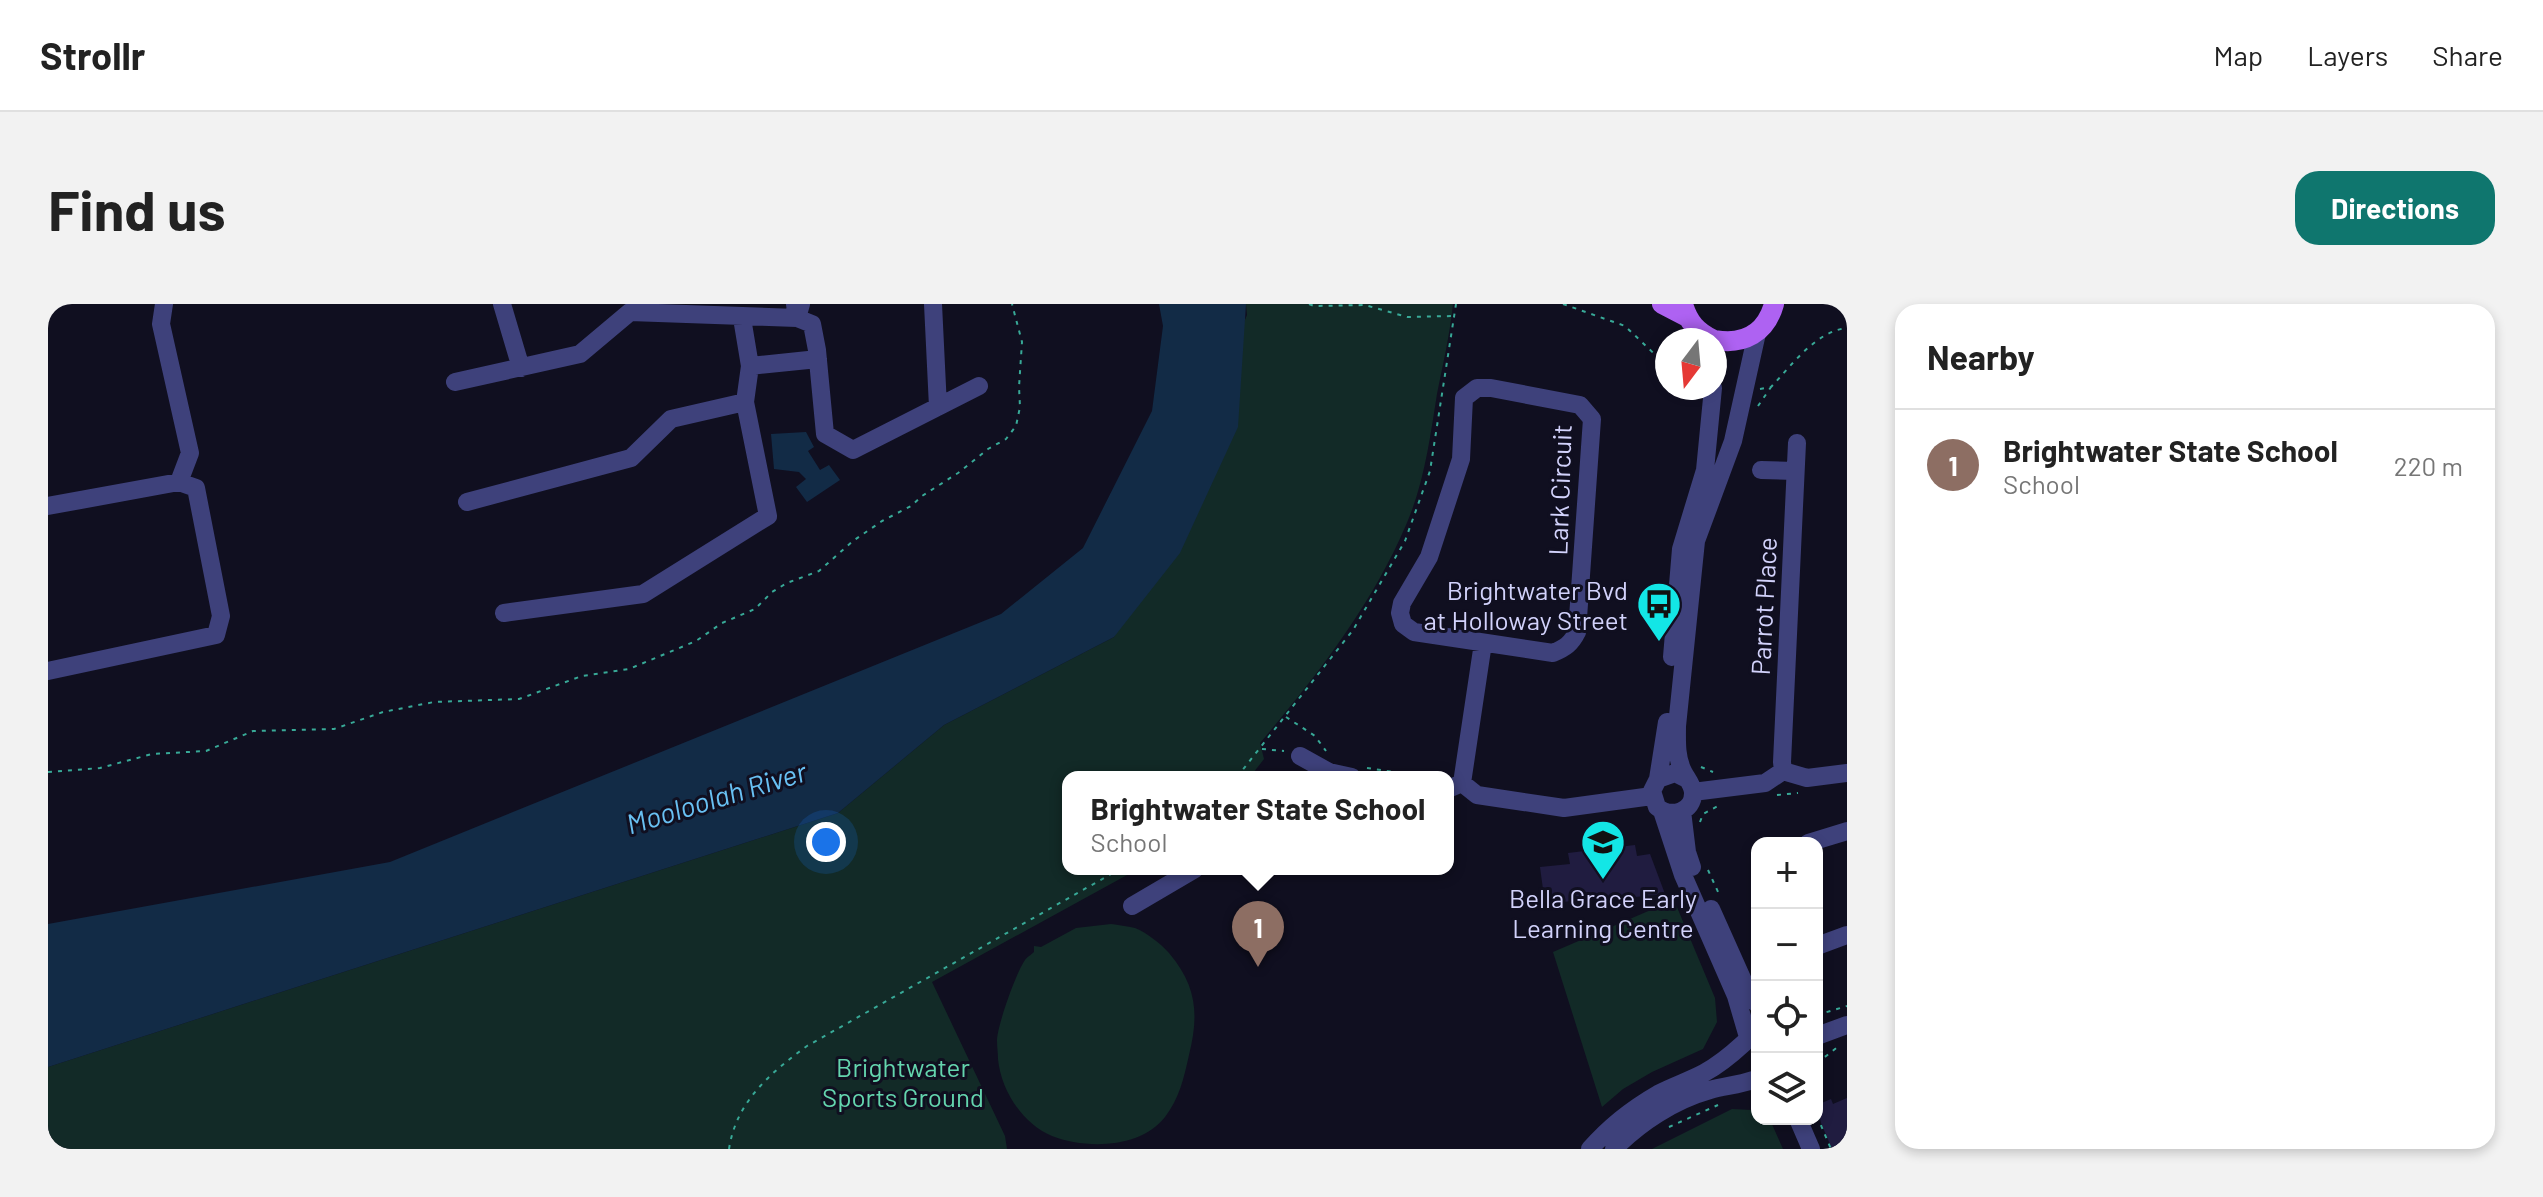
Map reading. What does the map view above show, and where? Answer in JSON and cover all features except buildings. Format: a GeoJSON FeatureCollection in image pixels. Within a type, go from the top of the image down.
{"type":"FeatureCollection","features":[{"type":"Feature","properties":{"kind":"main road"},"geometry":{"type":"LineString","coordinates":[[1662,304],[1685,310],[1699,328]]}},
{"type":"Feature","properties":{"kind":"main road"},"geometry":{"type":"LineString","coordinates":[[1727,342],[1744,340],[1788,304]]}},
{"type":"Feature","properties":{"kind":"street"},"geometry":{"type":"LineString","coordinates":[[164,304],[161,324],[190,453],[179,482]]}},
{"type":"Feature","properties":{"kind":"street"},"geometry":{"type":"LineString","coordinates":[[502,304],[521,368]]}},
{"type":"Feature","properties":{"kind":"street"},"geometry":{"type":"LineString","coordinates":[[933,304],[938,407]]}},
{"type":"Feature","properties":{"kind":"street"},"geometry":{"type":"LineString","coordinates":[[455,382],[580,354],[629,308],[742,318],[798,309],[812,324],[825,434],[853,450],[979,386]]}},
{"type":"Feature","properties":{"kind":"street"},"geometry":{"type":"LineString","coordinates":[[504,613],[643,594],[768,516],[745,402],[750,366],[742,318]]}},
{"type":"Feature","properties":{"kind":"street"},"geometry":{"type":"LineString","coordinates":[[1657,795],[1675,814],[1690,803],[1691,777],[1677,752],[1677,726],[1696,541],[1733,441],[1766,319]]}},
{"type":"Feature","properties":{"kind":"street"},"geometry":{"type":"LineString","coordinates":[[750,366],[818,359]]}},
{"type":"Feature","properties":{"kind":"street","name":"Lark Circuit"},"geometry":{"type":"LineString","coordinates":[[1477,388],[1491,388],[1580,405],[1592,419],[1577,632],[1564,649],[1553,653],[1483,643],[1414,632],[1403,624],[1400,613],[1402,603],[1429,557],[1461,459],[1464,398],[1477,388]]}},
{"type":"Feature","properties":{"kind":"street"},"geometry":{"type":"LineString","coordinates":[[1712,400],[1705,470],[1681,549],[1667,723],[1657,795],[1683,875],[1736,996],[1750,1037]]}},
{"type":"Feature","properties":{"kind":"street"},"geometry":{"type":"LineString","coordinates":[[467,502],[631,458],[671,419],[745,402]]}},
{"type":"Feature","properties":{"kind":"street","name":"Parrot Place"},"geometry":{"type":"LineString","coordinates":[[1783,771],[1797,443]]}},
{"type":"Feature","properties":{"kind":"street"},"geometry":{"type":"LineString","coordinates":[[1761,470],[1795,471]]}},
{"type":"Feature","properties":{"kind":"street"},"geometry":{"type":"LineString","coordinates":[[48,506],[179,482],[196,488],[221,616],[216,635],[48,671]]}},
{"type":"Feature","properties":{"kind":"street"},"geometry":{"type":"LineString","coordinates":[[1483,643],[1455,786],[1477,795],[1564,808],[1657,795]]}},
{"type":"Feature","properties":{"kind":"street"},"geometry":{"type":"LineString","coordinates":[[1300,756],[1327,771]]}},
{"type":"Feature","properties":{"kind":"street"},"geometry":{"type":"LineString","coordinates":[[1657,795],[1663,775],[1675,773],[1765,783],[1783,771],[1807,778],[1847,773]]}},
{"type":"Feature","properties":{"kind":"street"},"geometry":{"type":"LineString","coordinates":[[1682,811],[1691,864],[1751,996]]}},
{"type":"Feature","properties":{"kind":"street"},"geometry":{"type":"LineString","coordinates":[[1823,838],[1847,831]]}},
{"type":"Feature","properties":{"kind":"street"},"geometry":{"type":"LineString","coordinates":[[1132,906],[1185,875]]}},
{"type":"Feature","properties":{"kind":"street"},"geometry":{"type":"LineString","coordinates":[[1823,944],[1847,935]]}},
{"type":"Feature","properties":{"kind":"street"},"geometry":{"type":"LineString","coordinates":[[1823,1034],[1847,1025]]}},
{"type":"Feature","properties":{"kind":"street"},"geometry":{"type":"LineString","coordinates":[[1750,1037],[1741,1051],[1743,1067],[1751,1076]]}},
{"type":"Feature","properties":{"kind":"street"},"geometry":{"type":"LineString","coordinates":[[1590,1149],[1612,1125],[1634,1109],[1661,1092],[1706,1072],[1725,1060],[1750,1037]]}},
{"type":"Feature","properties":{"kind":"street"},"geometry":{"type":"LineString","coordinates":[[1614,1149],[1630,1132],[1680,1102],[1710,1090],[1751,1082]]}},
{"type":"Feature","properties":{"kind":"street"},"geometry":{"type":"LineString","coordinates":[[1801,1125],[1811,1149]]}},
{"type":"Feature","properties":{"kind":"path"},"geometry":{"type":"LineString","coordinates":[[48,772],[100,768],[152,754],[206,751],[253,731],[334,729],[383,712],[434,702],[519,699],[582,676],[629,669],[696,641],[722,623],[755,609],[772,592],[787,583],[819,571],[882,521],[911,506],[1006,439],[1016,426],[1020,407],[1022,342],[1012,304]]}},
{"type":"Feature","properties":{"kind":"path"},"geometry":{"type":"LineString","coordinates":[[1309,304],[1365,305],[1407,317],[1455,316]]}},
{"type":"Feature","properties":{"kind":"path"},"geometry":{"type":"LineString","coordinates":[[1242,771],[1353,630],[1405,541],[1430,471],[1456,304]]}},
{"type":"Feature","properties":{"kind":"path"},"geometry":{"type":"LineString","coordinates":[[1563,304],[1625,326],[1655,355]]}},
{"type":"Feature","properties":{"kind":"path"},"geometry":{"type":"LineString","coordinates":[[1756,409],[1797,359],[1823,337],[1847,328]]}},
{"type":"Feature","properties":{"kind":"path"},"geometry":{"type":"LineString","coordinates":[[1745,389],[1771,387]]}},
{"type":"Feature","properties":{"kind":"path"},"geometry":{"type":"LineString","coordinates":[[1285,716],[1315,736],[1328,754]]}},
{"type":"Feature","properties":{"kind":"path"},"geometry":{"type":"LineString","coordinates":[[1260,749],[1280,750],[1300,756]]}},
{"type":"Feature","properties":{"kind":"path"},"geometry":{"type":"LineString","coordinates":[[1691,777],[1707,772],[1714,773],[1715,778]]}},
{"type":"Feature","properties":{"kind":"path"},"geometry":{"type":"LineString","coordinates":[[1772,796],[1802,792]]}},
{"type":"Feature","properties":{"kind":"path"},"geometry":{"type":"LineString","coordinates":[[1718,801],[1718,806]]}},
{"type":"Feature","properties":{"kind":"path"},"geometry":{"type":"LineString","coordinates":[[1699,826],[1703,814],[1726,804]]}},
{"type":"Feature","properties":{"kind":"path"},"geometry":{"type":"LineString","coordinates":[[1708,870],[1720,897]]}},
{"type":"Feature","properties":{"kind":"path"},"geometry":{"type":"LineString","coordinates":[[729,1149],[738,1115],[752,1093],[788,1059],[1109,875]]}},
{"type":"Feature","properties":{"kind":"path"},"geometry":{"type":"LineString","coordinates":[[1823,1013],[1847,1006]]}},
{"type":"Feature","properties":{"kind":"path"},"geometry":{"type":"LineString","coordinates":[[1823,1057],[1847,1042]]}},
{"type":"Feature","properties":{"kind":"path"},"geometry":{"type":"LineString","coordinates":[[1668,1128],[1729,1100]]}},
{"type":"Feature","properties":{"kind":"path"},"geometry":{"type":"LineString","coordinates":[[1821,1125],[1831,1149]]}},
{"type":"Feature","properties":{"kind":"green space","name":"Brightwater Sports Ground"},"geometry":{"type":"Polygon","coordinates":[[[1246,304],[1453,304],[1422,477],[1406,525],[1377,584],[1322,666],[1260,743],[1264,759],[1255,771],[1062,771],[1062,875],[1127,875],[932,982],[1005,1136],[1007,1149],[48,1149],[48,1067],[838,813],[944,725],[1114,637],[1247,315],[1246,304]]]}},
{"type":"Feature","properties":{"kind":"green space"},"geometry":{"type":"Polygon","coordinates":[[[1674,900],[1715,998],[1717,1022],[1703,1049],[1652,1072],[1623,1089],[1602,1107],[1553,952],[1674,900]]]}},
{"type":"Feature","properties":{"kind":"green space"},"geometry":{"type":"Polygon","coordinates":[[[1111,924],[1135,928],[1144,933],[1165,949],[1178,965],[1190,989],[1194,1027],[1185,1072],[1177,1096],[1165,1117],[1154,1128],[1127,1141],[1080,1143],[1041,1131],[1015,1105],[1000,1071],[998,1034],[1017,976],[1026,959],[1034,952],[1034,946],[1041,947],[1076,928],[1111,924]]]}},
{"type":"Feature","properties":{"kind":"green space"},"geometry":{"type":"Polygon","coordinates":[[[1732,1109],[1751,1110],[1751,1125],[1772,1125],[1783,1149],[1652,1149],[1732,1109]]]}},
{"type":"Feature","properties":{"kind":"water","name":"Mooloolah River"},"geometry":{"type":"Polygon","coordinates":[[[1159,304],[1246,304],[1238,427],[1180,553],[1114,637],[944,725],[838,813],[48,1067],[48,924],[390,862],[1001,614],[1083,548],[1152,411],[1163,326],[1159,304]]]}},
{"type":"Feature","properties":{"kind":"water"},"geometry":{"type":"Polygon","coordinates":[[[806,432],[814,447],[808,451],[820,470],[829,465],[840,480],[807,502],[796,487],[806,479],[799,472],[774,469],[771,434],[806,432]]]}},
{"type":"Feature","properties":{"kind":"place","name":"Brightwater Bvd at Holloway Street"},"geometry":{"type":"Point","coordinates":[1659,643]}},
{"type":"Feature","properties":{"kind":"place","name":"Bella Grace Early Learning Centre"},"geometry":{"type":"Point","coordinates":[1603,881]}},
{"type":"Feature","properties":{"kind":"place","name":"Brightwater State School"},"geometry":{"type":"Point","coordinates":[1258,967]}}]}
